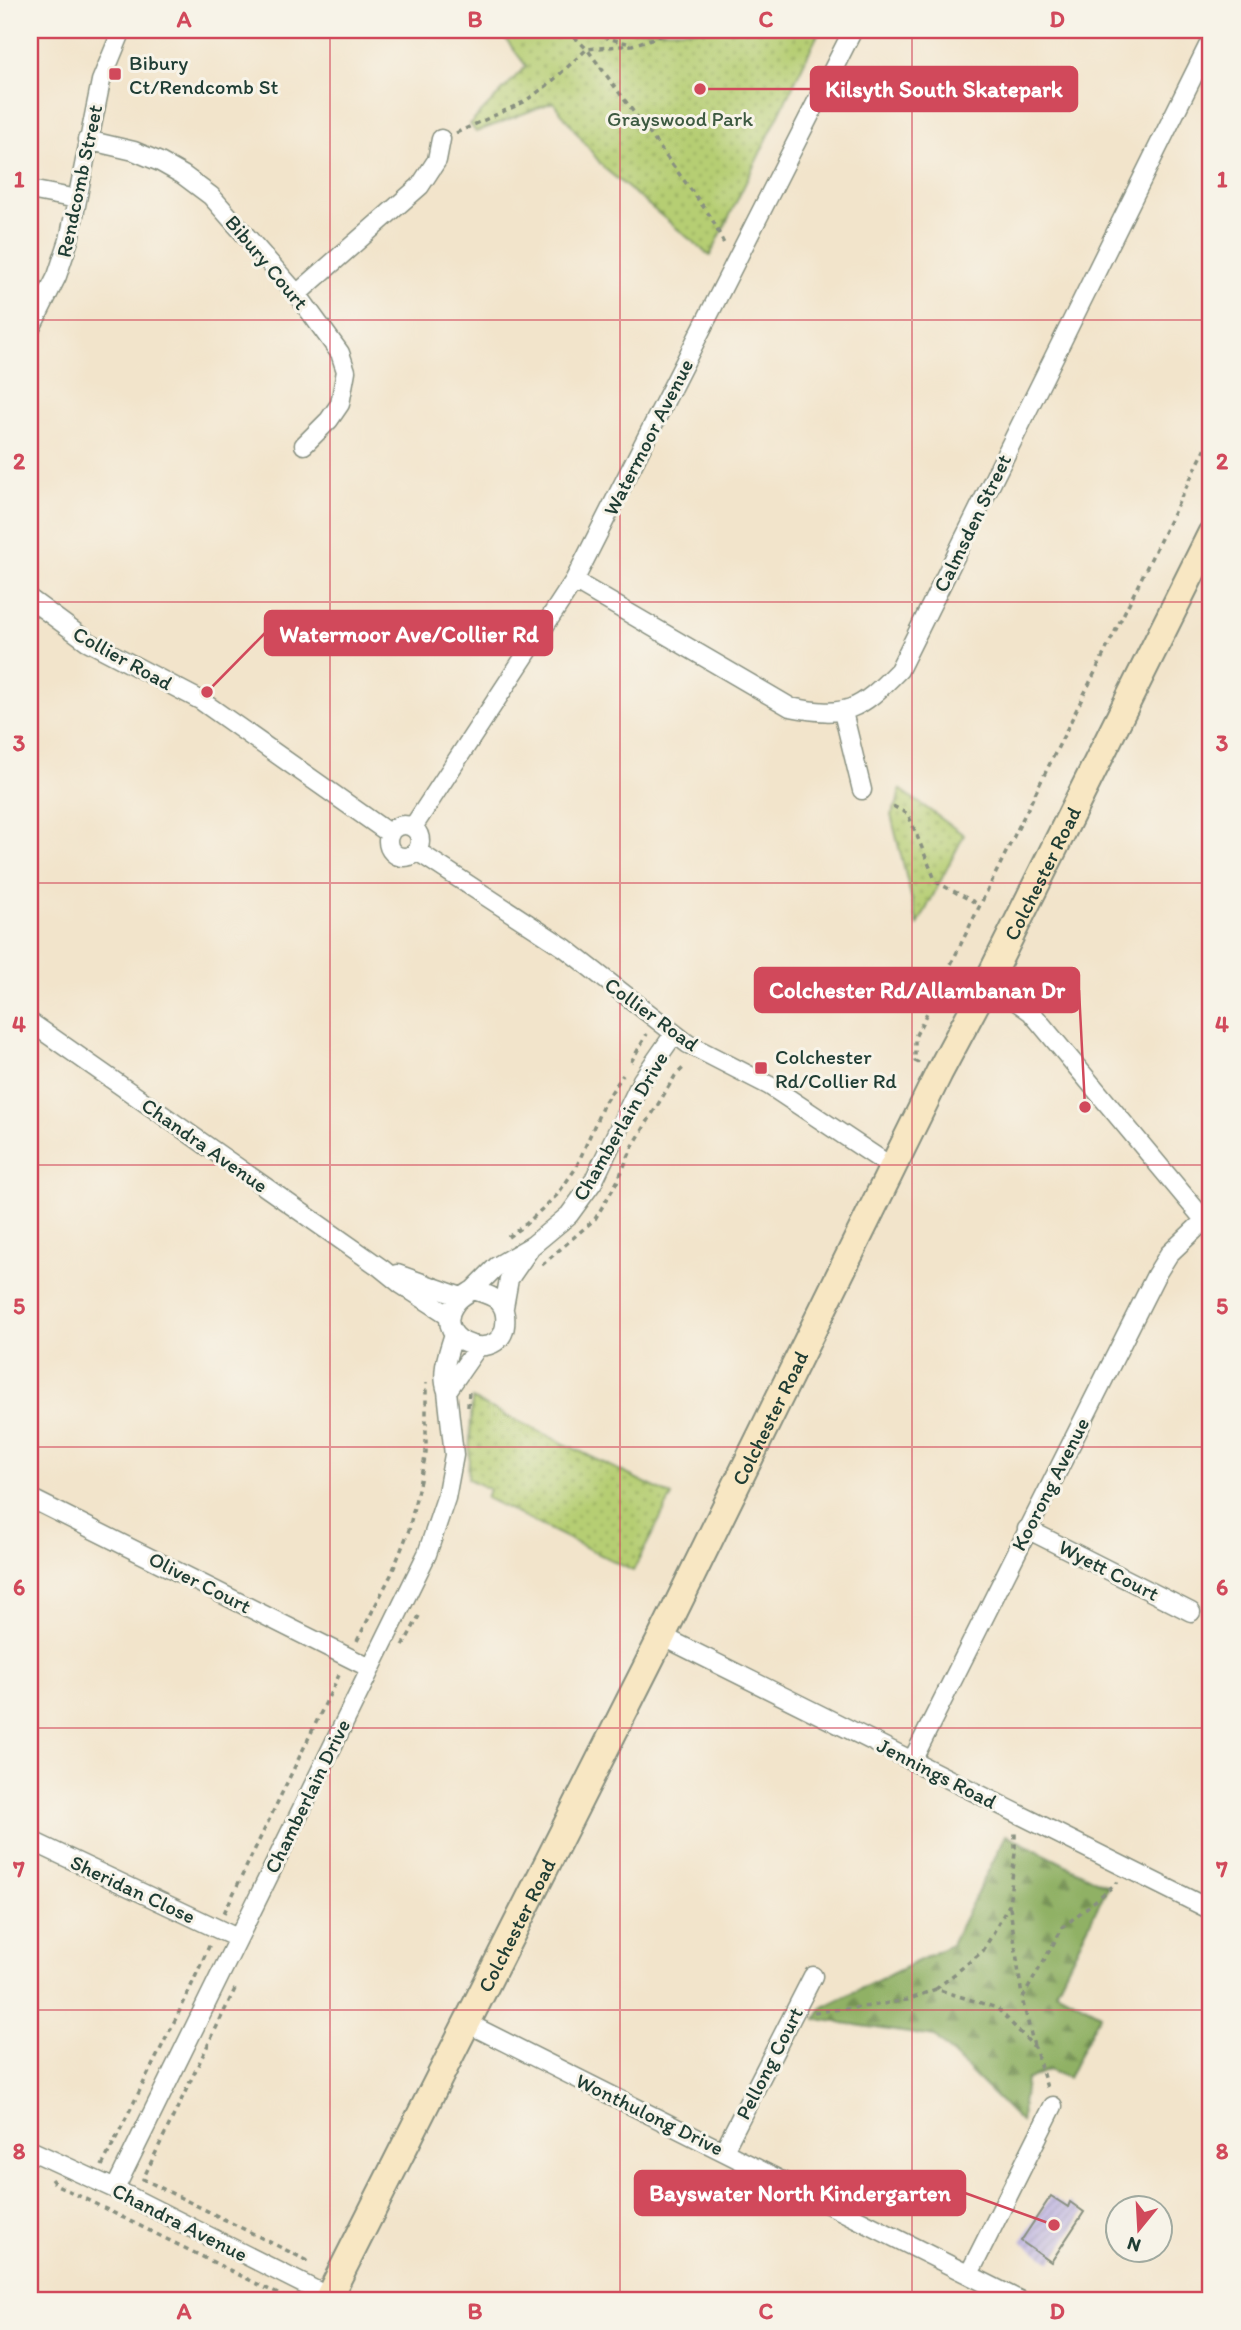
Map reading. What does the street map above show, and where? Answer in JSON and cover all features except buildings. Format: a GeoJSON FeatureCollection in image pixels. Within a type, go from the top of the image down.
{"type":"FeatureCollection","features":[{"type":"Feature","properties":{"kind":"main road","name":"Colchester Road"},"geometry":{"type":"LineString","coordinates":[[328,2299],[1211,534]]}},
{"type":"Feature","properties":{"kind":"street","name":"Rendcomb Street"},"geometry":{"type":"LineString","coordinates":[[30,330],[57,276],[69,240],[101,81],[122,30]]}},
{"type":"Feature","properties":{"kind":"street","name":"Watermoor Avenue"},"geometry":{"type":"LineString","coordinates":[[413,827],[573,581],[735,267],[853,30]]}},
{"type":"Feature","properties":{"kind":"street","name":"Calmsden Street"},"geometry":{"type":"LineString","coordinates":[[843,712],[874,695],[898,670],[1211,40]]}},
{"type":"Feature","properties":{"kind":"street"},"geometry":{"type":"LineString","coordinates":[[297,294],[420,186],[437,160],[441,139]]}},
{"type":"Feature","properties":{"kind":"street","name":"Bibury Court"},"geometry":{"type":"LineString","coordinates":[[87,140],[134,151],[160,162],[184,175],[211,196],[297,294],[340,353],[346,372],[340,404],[304,446]]}},
{"type":"Feature","properties":{"kind":"street"},"geometry":{"type":"LineString","coordinates":[[30,190],[76,199]]}},
{"type":"Feature","properties":{"kind":"street"},"geometry":{"type":"LineString","coordinates":[[573,581],[790,707],[818,712],[843,712],[862,790]]}},
{"type":"Feature","properties":{"kind":"street","name":"Collier Road"},"geometry":{"type":"LineString","coordinates":[[30,599],[87,641],[200,700],[390,834]]}},
{"type":"Feature","properties":{"kind":"street"},"geometry":{"type":"LineString","coordinates":[[402,825],[413,827],[421,841],[417,851],[403,857],[395,855],[388,841],[390,834],[393,829],[402,825]]}},
{"type":"Feature","properties":{"kind":"street","name":"Collier Road"},"geometry":{"type":"LineString","coordinates":[[417,851],[565,948],[688,1044],[770,1086],[893,1168]]}},
{"type":"Feature","properties":{"kind":"street"},"geometry":{"type":"LineString","coordinates":[[988,981],[1031,1012],[1208,1224]]}},
{"type":"Feature","properties":{"kind":"street","name":"Chandra Avenue"},"geometry":{"type":"LineString","coordinates":[[30,1022],[381,1268],[452,1325]]}},
{"type":"Feature","properties":{"kind":"street","name":"Chamberlain Drive"},"geometry":{"type":"LineString","coordinates":[[467,1293],[497,1266],[533,1245],[569,1215],[593,1182],[642,1080],[674,1034]]}},
{"type":"Feature","properties":{"kind":"street","name":"Koorong Avenue"},"geometry":{"type":"LineString","coordinates":[[912,1761],[1156,1275],[1169,1254],[1208,1224]]}},
{"type":"Feature","properties":{"kind":"street","name":"Chamberlain Drive"},"geometry":{"type":"LineString","coordinates":[[504,1307],[509,1279],[533,1245]]}},
{"type":"Feature","properties":{"kind":"street","name":"Chandra Avenue"},"geometry":{"type":"LineString","coordinates":[[381,1268],[467,1293]]}},
{"type":"Feature","properties":{"kind":"street"},"geometry":{"type":"LineString","coordinates":[[467,1293],[491,1295],[504,1307],[505,1326],[502,1334],[488,1346],[468,1346],[452,1325],[452,1309],[467,1293]]}},
{"type":"Feature","properties":{"kind":"street","name":"Chamberlain Drive"},"geometry":{"type":"LineString","coordinates":[[115,2189],[427,1554],[446,1499],[454,1455],[444,1382],[452,1325]]}},
{"type":"Feature","properties":{"kind":"street"},"geometry":{"type":"LineString","coordinates":[[447,1391],[477,1348]]}},
{"type":"Feature","properties":{"kind":"street","name":"Oliver Court"},"geometry":{"type":"LineString","coordinates":[[30,1498],[370,1668]]}},
{"type":"Feature","properties":{"kind":"street","name":"Wyett Court"},"geometry":{"type":"LineString","coordinates":[[1027,1529],[1191,1612]]}},
{"type":"Feature","properties":{"kind":"street","name":"Jennings Road"},"geometry":{"type":"LineString","coordinates":[[662,1636],[1211,1910]]}},
{"type":"Feature","properties":{"kind":"street","name":"Sheridan Close"},"geometry":{"type":"LineString","coordinates":[[30,1840],[237,1938]]}},
{"type":"Feature","properties":{"kind":"street","name":"Pellong Court"},"geometry":{"type":"LineString","coordinates":[[724,2150],[813,1976]]}},
{"type":"Feature","properties":{"kind":"street","name":"Wonthulong Drive"},"geometry":{"type":"LineString","coordinates":[[467,2023],[1020,2300]]}},
{"type":"Feature","properties":{"kind":"street"},"geometry":{"type":"LineString","coordinates":[[969,2274],[1053,2106]]}},
{"type":"Feature","properties":{"kind":"street","name":"Chandra Avenue"},"geometry":{"type":"LineString","coordinates":[[30,2150],[115,2189],[328,2299]]}},
{"type":"Feature","properties":{"kind":"path"},"geometry":{"type":"LineString","coordinates":[[567,30],[587,49],[711,217],[735,267]]}},
{"type":"Feature","properties":{"kind":"path"},"geometry":{"type":"LineString","coordinates":[[574,30],[632,44]]}},
{"type":"Feature","properties":{"kind":"path"},"geometry":{"type":"LineString","coordinates":[[441,139],[524,102],[549,84],[587,49],[632,44],[679,30]]}},
{"type":"Feature","properties":{"kind":"path"},"geometry":{"type":"LineString","coordinates":[[915,1061],[915,1037],[1211,437]]}},
{"type":"Feature","properties":{"kind":"path"},"geometry":{"type":"LineString","coordinates":[[894,806],[908,814],[936,882],[979,905]]}},
{"type":"Feature","properties":{"kind":"path"},"geometry":{"type":"LineString","coordinates":[[507,1238],[557,1195],[576,1168],[604,1103],[647,1034]]}},
{"type":"Feature","properties":{"kind":"path"},"geometry":{"type":"LineString","coordinates":[[539,1268],[595,1219],[617,1182],[633,1146],[675,1076],[686,1065]]}},
{"type":"Feature","properties":{"kind":"path"},"geometry":{"type":"LineString","coordinates":[[224,1913],[278,1797],[391,1574],[409,1530],[426,1453],[427,1376]]}},
{"type":"Feature","properties":{"kind":"path"},"geometry":{"type":"LineString","coordinates":[[468,1420],[469,1387]]}},
{"type":"Feature","properties":{"kind":"path"},"geometry":{"type":"LineString","coordinates":[[403,1647],[420,1612]]}},
{"type":"Feature","properties":{"kind":"path"},"geometry":{"type":"LineString","coordinates":[[1015,1812],[1015,1853],[1009,1905],[1022,1999],[1053,2106]]}},
{"type":"Feature","properties":{"kind":"path"},"geometry":{"type":"LineString","coordinates":[[1022,1999],[1063,1927],[1132,1871]]}},
{"type":"Feature","properties":{"kind":"path"},"geometry":{"type":"LineString","coordinates":[[794,2014],[871,2007],[907,2000],[936,1989],[983,1951],[1009,1905]]}},
{"type":"Feature","properties":{"kind":"path"},"geometry":{"type":"LineString","coordinates":[[102,2166],[210,1944]]}},
{"type":"Feature","properties":{"kind":"path"},"geometry":{"type":"LineString","coordinates":[[239,1982],[143,2179],[308,2261]]}},
{"type":"Feature","properties":{"kind":"path"},"geometry":{"type":"LineString","coordinates":[[936,1989],[997,2008],[1035,2048]]}},
{"type":"Feature","properties":{"kind":"path"},"geometry":{"type":"LineString","coordinates":[[50,2178],[55,2184],[286,2298]]}},
{"type":"Feature","properties":{"kind":"green space","name":"Grayswood Park"},"geometry":{"type":"Polygon","coordinates":[[[499,30],[820,30],[710,256],[604,168],[553,102],[476,132],[470,124],[526,66],[499,30]]]}},
{"type":"Feature","properties":{"kind":"green space"},"geometry":{"type":"Polygon","coordinates":[[[900,789],[964,835],[918,925],[891,815],[900,789]]]}},
{"type":"Feature","properties":{"kind":"green space"},"geometry":{"type":"Polygon","coordinates":[[[472,1399],[672,1496],[633,1571],[486,1498],[489,1489],[468,1479],[472,1399]]]}},
{"type":"Feature","properties":{"kind":"green space"},"geometry":{"type":"Polygon","coordinates":[[[1006,1835],[1108,1886],[1056,1991],[1100,2014],[1068,2078],[1048,2070],[1026,2080],[1021,2122],[935,2037],[816,2019],[823,2007],[951,1945],[1006,1835]]]}},
{"type":"Feature","properties":{"kind":"place","name":"Bibury Ct/Rendcomb St"},"geometry":{"type":"Point","coordinates":[115,74]}},
{"type":"Feature","properties":{"kind":"place","name":"Kilsyth South Skatepark"},"geometry":{"type":"Point","coordinates":[700,89]}},
{"type":"Feature","properties":{"kind":"place","name":"Watermoor Ave/Collier Rd"},"geometry":{"type":"Point","coordinates":[207,692]}},
{"type":"Feature","properties":{"kind":"place","name":"Colchester Rd/Collier Rd"},"geometry":{"type":"Point","coordinates":[761,1068]}},
{"type":"Feature","properties":{"kind":"place","name":"Colchester Rd/Allambanan Dr"},"geometry":{"type":"Point","coordinates":[1085,1107]}},
{"type":"Feature","properties":{"kind":"place","name":"Bayswater North Kindergarten"},"geometry":{"type":"Point","coordinates":[1054,2225]}}]}
